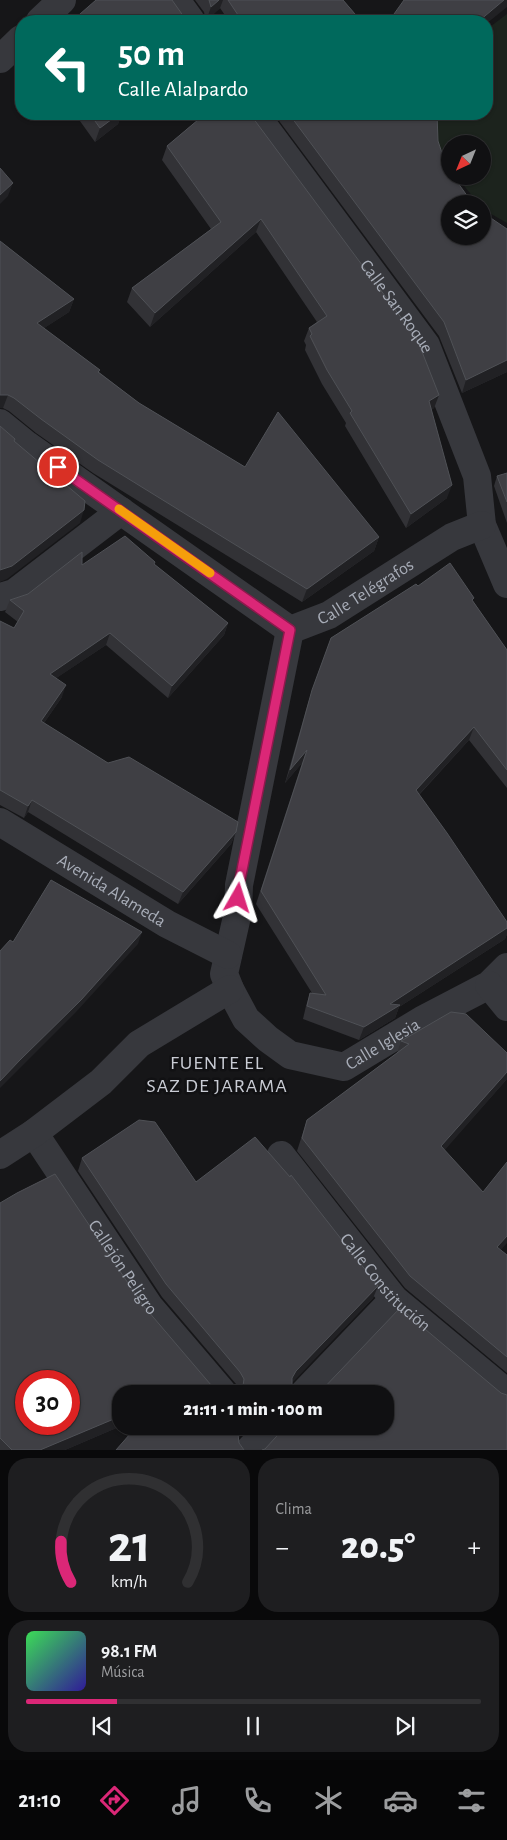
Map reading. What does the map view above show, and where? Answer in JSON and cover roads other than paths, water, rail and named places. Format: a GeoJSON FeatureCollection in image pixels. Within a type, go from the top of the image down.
{"type":"FeatureCollection","features":[{"type":"Feature","properties":{"kind":"street"},"geometry":{"type":"LineString","coordinates":[[46,15],[62,0]]}},
{"type":"Feature","properties":{"kind":"street"},"geometry":{"type":"LineString","coordinates":[[176,0],[187,15]]}},
{"type":"Feature","properties":{"kind":"street"},"geometry":{"type":"LineString","coordinates":[[0,59],[15,45]]}},
{"type":"Feature","properties":{"kind":"street","name":"Calle San Roque"},"geometry":{"type":"LineString","coordinates":[[259,120],[426,345],[477,476],[482,525],[507,584]]}},
{"type":"Feature","properties":{"kind":"street"},"geometry":{"type":"LineString","coordinates":[[0,423],[27,445],[290,630]]}},
{"type":"Feature","properties":{"kind":"street"},"geometry":{"type":"LineString","coordinates":[[0,597],[14,592],[121,511]]}},
{"type":"Feature","properties":{"kind":"street","name":"Calle Telégrafos"},"geometry":{"type":"LineString","coordinates":[[290,630],[329,615],[452,537],[482,525]]}},
{"type":"Feature","properties":{"kind":"street","name":"Calle Iglesia"},"geometry":{"type":"LineString","coordinates":[[290,630],[239,885],[238,912],[224,974],[246,1018],[268,1039],[290,1055],[344,1066],[498,976]]}},
{"type":"Feature","properties":{"kind":"street","name":"Avenida Alameda"},"geometry":{"type":"LineString","coordinates":[[0,822],[167,924],[228,955]]}},
{"type":"Feature","properties":{"kind":"street"},"geometry":{"type":"LineString","coordinates":[[498,976],[507,1007]]}},
{"type":"Feature","properties":{"kind":"street"},"geometry":{"type":"LineString","coordinates":[[0,1155],[34,1133],[101,1082],[140,1044],[230,989]]}},
{"type":"Feature","properties":{"kind":"street","name":"Callejón Peligro"},"geometry":{"type":"LineString","coordinates":[[34,1133],[149,1306],[216,1385]]}},
{"type":"Feature","properties":{"kind":"street","name":"Calle Constitución"},"geometry":{"type":"LineString","coordinates":[[281,1155],[394,1299],[507,1393]]}},
{"type":"Feature","properties":{"kind":"street"},"geometry":{"type":"LineString","coordinates":[[312,1385],[394,1299]]}},
{"type":"Feature","properties":{"kind":"district","name":"FUENTE EL SAZ DE JARAMA"},"geometry":{"type":"Point","coordinates":[217,1074]}}]}
